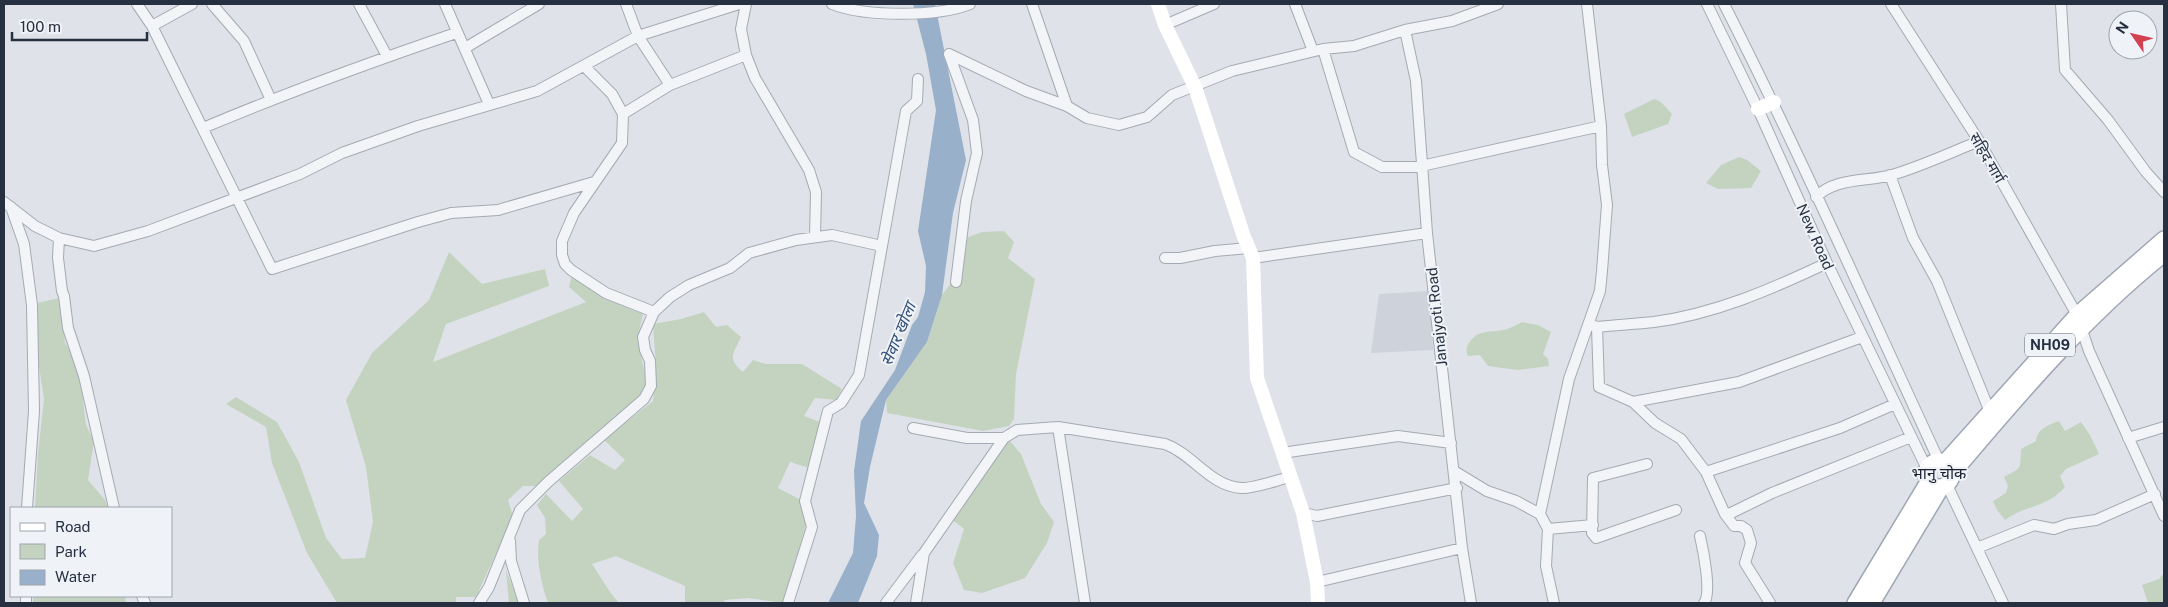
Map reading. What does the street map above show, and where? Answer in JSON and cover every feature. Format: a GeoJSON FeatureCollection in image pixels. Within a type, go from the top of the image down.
{"type":"FeatureCollection","features":[{"type":"Feature","properties":{"kind":"main road","name":"NH09"},"geometry":{"type":"LineString","coordinates":[[1856,603],[1940,474],[1990,412],[2164,238]]}},
{"type":"Feature","properties":{"kind":"main road","name":"NH09"},"geometry":{"type":"LineString","coordinates":[[1872,603],[1940,474],[2079,322],[2164,254]]}},
{"type":"Feature","properties":{"kind":"street"},"geometry":{"type":"LineString","coordinates":[[137,4],[152,26],[272,269],[355,241],[451,213],[498,210],[594,182]]}},
{"type":"Feature","properties":{"kind":"street"},"geometry":{"type":"LineString","coordinates":[[152,26],[192,4]]}},
{"type":"Feature","properties":{"kind":"street"},"geometry":{"type":"LineString","coordinates":[[212,4],[244,41],[270,100]]}},
{"type":"Feature","properties":{"kind":"street"},"geometry":{"type":"LineString","coordinates":[[359,4],[387,56]]}},
{"type":"Feature","properties":{"kind":"street"},"geometry":{"type":"LineString","coordinates":[[445,4],[456,33],[465,48],[471,67],[489,104]]}},
{"type":"Feature","properties":{"kind":"street"},"geometry":{"type":"LineString","coordinates":[[465,48],[539,4]]}},
{"type":"Feature","properties":{"kind":"street"},"geometry":{"type":"LineString","coordinates":[[626,4],[638,36],[670,85]]}},
{"type":"Feature","properties":{"kind":"street"},"geometry":{"type":"LineString","coordinates":[[6,202],[36,226],[59,238],[94,246],[148,231],[238,198],[300,174],[342,152],[418,126],[538,91],[638,36],[739,4]]}},
{"type":"Feature","properties":{"kind":"street"},"geometry":{"type":"LineString","coordinates":[[746,4],[741,29],[746,55],[755,78],[809,170],[816,192],[815,237]]}},
{"type":"Feature","properties":{"kind":"street"},"geometry":{"type":"LineString","coordinates":[[832,4],[888,14],[954,10],[970,4]]}},
{"type":"Feature","properties":{"kind":"street"},"geometry":{"type":"LineString","coordinates":[[1032,4],[1067,106]]}},
{"type":"Feature","properties":{"kind":"street"},"geometry":{"type":"LineString","coordinates":[[1158,4],[1195,87],[1251,253],[1257,378],[1303,513],[1317,582],[1318,603]]}},
{"type":"Feature","properties":{"kind":"street"},"geometry":{"type":"LineString","coordinates":[[1166,25],[1214,4]]}},
{"type":"Feature","properties":{"kind":"street"},"geometry":{"type":"LineString","coordinates":[[1295,4],[1318,50],[1354,152],[1382,167],[1417,166],[1601,126]]}},
{"type":"Feature","properties":{"kind":"street"},"geometry":{"type":"LineString","coordinates":[[956,282],[966,201],[977,153],[973,120],[950,54],[1026,91],[1067,106],[1087,118],[1119,125],[1148,118],[1172,95],[1232,72],[1318,50],[1354,46],[1406,30],[1452,21],[1498,4]]}},
{"type":"Feature","properties":{"kind":"street"},"geometry":{"type":"LineString","coordinates":[[1540,514],[1569,379],[1593,326],[1600,291],[1607,205],[1602,165],[1601,126],[1587,4]]}},
{"type":"Feature","properties":{"kind":"street","name":"New Road"},"geometry":{"type":"LineString","coordinates":[[1707,4],[1758,109],[1827,263],[1911,437],[1940,474]]}},
{"type":"Feature","properties":{"kind":"street","name":"New Road"},"geometry":{"type":"LineString","coordinates":[[1724,4],[1774,102],[1940,474]]}},
{"type":"Feature","properties":{"kind":"street","name":"सहिद मार्ग"},"geometry":{"type":"LineString","coordinates":[[1891,4],[1978,142],[2079,322],[2089,351],[2164,516]]}},
{"type":"Feature","properties":{"kind":"street"},"geometry":{"type":"LineString","coordinates":[[2061,4],[2065,70],[2108,120],[2146,172],[2164,192]]}},
{"type":"Feature","properties":{"kind":"street","name":"Janajyoti Road"},"geometry":{"type":"LineString","coordinates":[[1406,30],[1416,81],[1427,233],[1457,488],[1462,548],[1471,603]]}},
{"type":"Feature","properties":{"kind":"street"},"geometry":{"type":"LineString","coordinates":[[203,128],[270,100],[387,56],[456,33]]}},
{"type":"Feature","properties":{"kind":"street"},"geometry":{"type":"LineString","coordinates":[[623,114],[670,85],[746,55]]}},
{"type":"Feature","properties":{"kind":"street"},"geometry":{"type":"LineString","coordinates":[[584,66],[612,94],[623,114],[622,143],[574,213],[562,241],[562,255],[571,270],[606,294],[654,312]]}},
{"type":"Feature","properties":{"kind":"street"},"geometry":{"type":"LineString","coordinates":[[788,603],[812,527],[806,501],[828,411],[841,403],[860,375],[906,111],[917,101],[918,80]]}},
{"type":"Feature","properties":{"kind":"street"},"geometry":{"type":"LineString","coordinates":[[1758,109],[1774,102]]}},
{"type":"Feature","properties":{"kind":"street"},"geometry":{"type":"LineString","coordinates":[[1816,196],[1820,192],[1847,182],[1890,175],[1921,165],[1978,142]]}},
{"type":"Feature","properties":{"kind":"street"},"geometry":{"type":"LineString","coordinates":[[1890,175],[1913,238],[1940,288],[1990,412]]}},
{"type":"Feature","properties":{"kind":"street"},"geometry":{"type":"LineString","coordinates":[[6,202],[24,244],[32,305],[34,411],[28,507]]}},
{"type":"Feature","properties":{"kind":"street"},"geometry":{"type":"LineString","coordinates":[[1165,258],[1180,258],[1215,251],[1251,253],[1427,233]]}},
{"type":"Feature","properties":{"kind":"street"},"geometry":{"type":"LineString","coordinates":[[479,603],[489,588],[509,539],[512,526],[520,510],[548,482],[644,399],[651,386],[650,361],[645,350],[643,337],[654,312],[670,297],[689,285],[730,268],[749,253],[796,240],[832,235],[882,246]]}},
{"type":"Feature","properties":{"kind":"street"},"geometry":{"type":"LineString","coordinates":[[59,238],[58,258],[68,328],[84,376],[114,507]]}},
{"type":"Feature","properties":{"kind":"street"},"geometry":{"type":"LineString","coordinates":[[1593,326],[1656,322],[1713,309],[1756,294],[1827,263]]}},
{"type":"Feature","properties":{"kind":"street"},"geometry":{"type":"LineString","coordinates":[[1593,326],[1599,387],[1633,402],[1655,423],[1681,439],[1706,472],[1725,514],[1734,526],[1741,526],[1747,530],[1751,543],[1745,563],[1770,603]]}},
{"type":"Feature","properties":{"kind":"street"},"geometry":{"type":"LineString","coordinates":[[1633,402],[1739,382],[1862,337]]}},
{"type":"Feature","properties":{"kind":"street"},"geometry":{"type":"LineString","coordinates":[[1706,472],[1840,428],[1895,404]]}},
{"type":"Feature","properties":{"kind":"street"},"geometry":{"type":"LineString","coordinates":[[886,603],[1004,438],[1017,430],[1058,427],[1165,444],[1178,449],[1212,477],[1228,486],[1242,489],[1290,477]]}},
{"type":"Feature","properties":{"kind":"street"},"geometry":{"type":"LineString","coordinates":[[1058,427],[1085,603]]}},
{"type":"Feature","properties":{"kind":"street"},"geometry":{"type":"LineString","coordinates":[[2128,438],[2164,427]]}},
{"type":"Feature","properties":{"kind":"street"},"geometry":{"type":"LineString","coordinates":[[913,428],[967,438],[1004,438]]}},
{"type":"Feature","properties":{"kind":"street"},"geometry":{"type":"LineString","coordinates":[[1282,452],[1398,436],[1451,443]]}},
{"type":"Feature","properties":{"kind":"street"},"geometry":{"type":"LineString","coordinates":[[1725,514],[1911,437]]}},
{"type":"Feature","properties":{"kind":"street"},"geometry":{"type":"LineString","coordinates":[[1647,464],[1593,478],[1592,533],[1596,538],[1676,510]]}},
{"type":"Feature","properties":{"kind":"street"},"geometry":{"type":"LineString","coordinates":[[1454,471],[1473,481],[1487,492],[1516,502],[1540,514],[1548,529],[1546,566],[1554,603]]}},
{"type":"Feature","properties":{"kind":"street"},"geometry":{"type":"LineString","coordinates":[[1940,474],[2003,603]]}},
{"type":"Feature","properties":{"kind":"street"},"geometry":{"type":"LineString","coordinates":[[1303,513],[1317,516],[1457,488]]}},
{"type":"Feature","properties":{"kind":"street"},"geometry":{"type":"LineString","coordinates":[[1977,548],[2034,525],[2054,529],[2068,524],[2096,520],[2155,494]]}},
{"type":"Feature","properties":{"kind":"street"},"geometry":{"type":"LineString","coordinates":[[1548,529],[1593,525]]}},
{"type":"Feature","properties":{"kind":"street"},"geometry":{"type":"LineString","coordinates":[[1700,536],[1707,599],[1704,603]]}},
{"type":"Feature","properties":{"kind":"street"},"geometry":{"type":"LineString","coordinates":[[509,539],[510,561],[524,603]]}},
{"type":"Feature","properties":{"kind":"street"},"geometry":{"type":"LineString","coordinates":[[1317,582],[1462,548]]}},
{"type":"Feature","properties":{"kind":"street"},"geometry":{"type":"LineString","coordinates":[[916,603],[924,552]]}},
{"type":"Feature","properties":{"kind":"shaded area"},"geometry":{"type":"Polygon","coordinates":[[[1429,291],[1433,350],[1371,353],[1379,294],[1429,291]]]}},
{"type":"Feature","properties":{"kind":"green space"},"geometry":{"type":"Polygon","coordinates":[[[1654,99],[1661,102],[1672,114],[1668,124],[1632,137],[1624,114],[1654,99]]]}},
{"type":"Feature","properties":{"kind":"green space"},"geometry":{"type":"Polygon","coordinates":[[[1739,157],[1747,160],[1761,171],[1751,188],[1718,189],[1706,183],[1721,165],[1739,157]]]}},
{"type":"Feature","properties":{"kind":"green space"},"geometry":{"type":"Polygon","coordinates":[[[1004,231],[1014,242],[1008,258],[1035,279],[1016,374],[1014,419],[1009,426],[983,431],[887,413],[886,400],[927,342],[942,295],[951,283],[955,242],[982,232],[1004,231]]]}},
{"type":"Feature","properties":{"kind":"green space"},"geometry":{"type":"Polygon","coordinates":[[[449,252],[482,284],[545,269],[549,286],[446,324],[433,362],[586,302],[569,287],[572,274],[606,297],[643,314],[637,340],[648,385],[634,402],[568,457],[538,486],[523,486],[508,500],[513,516],[476,597],[456,597],[456,603],[337,603],[307,553],[272,463],[266,427],[226,404],[236,397],[277,422],[299,462],[326,538],[342,559],[365,558],[373,522],[366,467],[346,400],[372,353],[429,300],[449,252]]]}},
{"type":"Feature","properties":{"kind":"green space"},"geometry":{"type":"Polygon","coordinates":[[[59,298],[65,343],[79,366],[86,425],[94,441],[88,480],[105,500],[108,507],[35,507],[38,453],[44,399],[38,360],[37,303],[59,298]]]}},
{"type":"Feature","properties":{"kind":"green space"},"geometry":{"type":"Polygon","coordinates":[[[704,312],[716,327],[727,325],[741,337],[734,352],[733,360],[743,372],[753,360],[766,364],[802,364],[842,389],[836,400],[815,398],[804,416],[820,422],[809,468],[790,462],[778,488],[801,500],[806,525],[783,603],[748,598],[725,600],[723,603],[685,603],[685,586],[616,556],[592,564],[619,603],[548,603],[541,580],[538,556],[539,540],[546,534],[545,518],[537,505],[546,494],[572,521],[583,509],[559,481],[590,455],[615,470],[625,460],[604,440],[653,401],[656,368],[653,324],[681,319],[704,312]]]}},
{"type":"Feature","properties":{"kind":"green space"},"geometry":{"type":"Polygon","coordinates":[[[1522,322],[1538,325],[1551,332],[1543,354],[1548,359],[1549,366],[1518,370],[1488,366],[1480,355],[1468,356],[1467,346],[1475,336],[1508,329],[1522,322]]]}},
{"type":"Feature","properties":{"kind":"green space"},"geometry":{"type":"Polygon","coordinates":[[[2059,421],[2065,431],[2081,422],[2099,454],[2066,469],[2060,476],[2065,487],[2051,499],[2020,511],[2005,520],[1993,501],[2006,493],[2008,486],[2004,477],[2019,468],[2021,449],[2036,441],[2038,433],[2044,428],[2059,421]]]}},
{"type":"Feature","properties":{"kind":"green space"},"geometry":{"type":"Polygon","coordinates":[[[1009,440],[1021,454],[1041,504],[1054,522],[1047,543],[1025,578],[982,593],[964,590],[953,563],[964,529],[950,518],[1009,440]]]}},
{"type":"Feature","properties":{"kind":"green space"},"geometry":{"type":"Polygon","coordinates":[[[506,570],[519,603],[509,603],[506,570]]]}},
{"type":"Feature","properties":{"kind":"green space"},"geometry":{"type":"Polygon","coordinates":[[[2164,575],[2164,603],[2148,603],[2142,585],[2159,579],[2164,575]]]}},
{"type":"Feature","properties":{"kind":"green space"},"geometry":{"type":"Polygon","coordinates":[[[33,597],[126,597],[125,603],[33,603],[33,597]]]}},
{"type":"Feature","properties":{"kind":"water"},"geometry":{"type":"Polygon","coordinates":[[[913,4],[935,4],[966,160],[953,213],[942,295],[927,342],[886,400],[870,467],[864,503],[879,535],[877,556],[858,603],[828,603],[853,553],[856,516],[854,471],[861,421],[895,370],[912,325],[918,317],[925,292],[926,266],[918,231],[936,110],[926,54],[913,4]]]}},
{"type":"Feature","properties":{"kind":"district","name":"भानु चोक"},"geometry":{"type":"Point","coordinates":[1939,473]}},
{"type":"Feature","properties":{"kind":"water label","name":"सेवार खोला"},"geometry":{"type":"Point","coordinates":[898,334]}}]}
